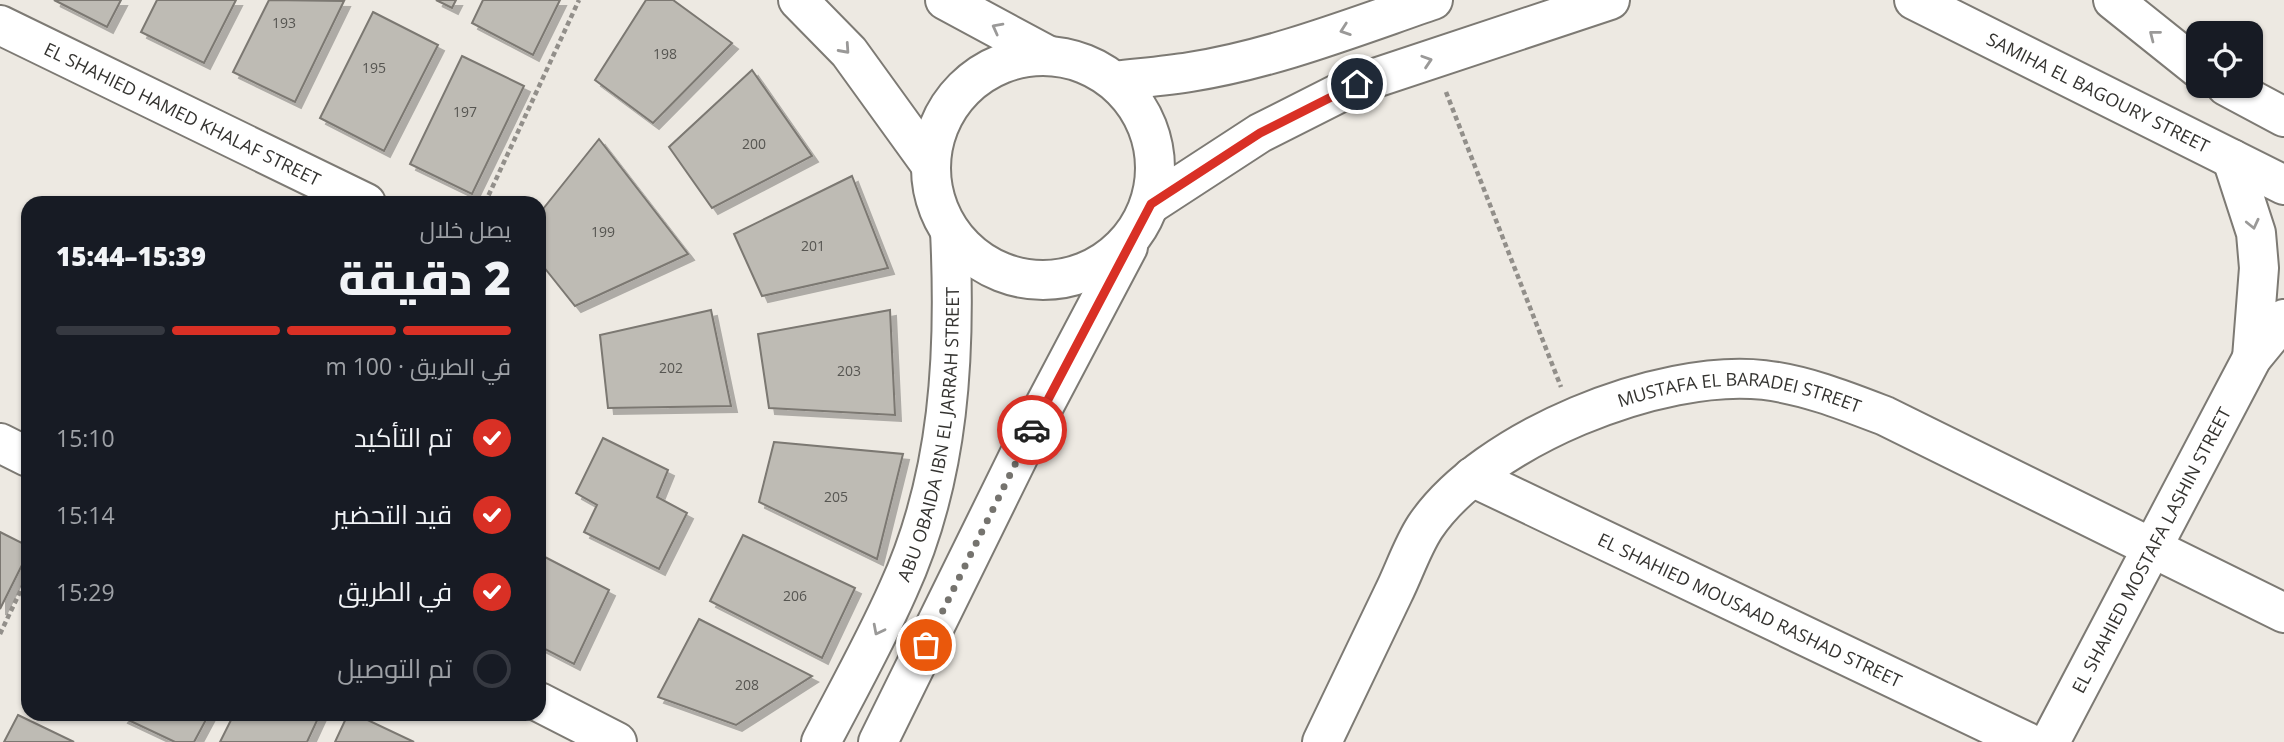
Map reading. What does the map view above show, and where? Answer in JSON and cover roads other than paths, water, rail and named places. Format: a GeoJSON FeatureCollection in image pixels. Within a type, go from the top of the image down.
{"type":"FeatureCollection","features":[{"type":"Feature","properties":{"kind":"street"},"geometry":{"type":"LineString","coordinates":[[797,0],[849,52],[930,164]]}},
{"type":"Feature","properties":{"kind":"street"},"geometry":{"type":"LineString","coordinates":[[878,742],[1033,428],[1143,220],[1157,171],[1152,137],[1138,106],[1115,81],[1084,63],[1049,55],[945,0]]}},
{"type":"Feature","properties":{"kind":"street"},"geometry":{"type":"LineString","coordinates":[[1115,81],[1191,72],[1249,59],[1314,41],[1433,0]]}},
{"type":"Feature","properties":{"kind":"street"},"geometry":{"type":"LineString","coordinates":[[1049,55],[1013,59],[981,74],[954,98],[937,129],[930,164],[935,199],[950,231],[974,257],[1006,274],[1041,281],[1076,276],[1109,261],[1143,220],[1214,161],[1307,107],[1357,84],[1611,0]]}},
{"type":"Feature","properties":{"kind":"street","name":"SAMIHA EL BAGOURY STREET"},"geometry":{"type":"LineString","coordinates":[[1914,0],[2284,185]]}},
{"type":"Feature","properties":{"kind":"street"},"geometry":{"type":"LineString","coordinates":[[2113,0],[2186,58]]}},
{"type":"Feature","properties":{"kind":"street","name":"EL SHAHIED HAMED KHALAF STREET"},"geometry":{"type":"LineString","coordinates":[[0,24],[352,196]]}},
{"type":"Feature","properties":{"kind":"street"},"geometry":{"type":"LineString","coordinates":[[2249,98],[2284,117]]}},
{"type":"Feature","properties":{"kind":"street","name":"EL SHAHIED MOSTAFA LASHIN STREET"},"geometry":{"type":"LineString","coordinates":[[2232,159],[2256,233],[2259,268],[2252,358]]}},
{"type":"Feature","properties":{"kind":"street","name":"ABU OBAIDA IBN EL JARRAH STREET"},"geometry":{"type":"LineString","coordinates":[[821,742],[899,589],[940,461],[952,360],[954,309],[950,231]]}},
{"type":"Feature","properties":{"kind":"street","name":"EL SHAHIED MOSTAFA LASHIN STREET"},"geometry":{"type":"LineString","coordinates":[[2050,742],[2252,358],[2284,319]]}},
{"type":"Feature","properties":{"kind":"street","name":"MUSTAFA EL BARADEI STREET"},"geometry":{"type":"LineString","coordinates":[[1322,742],[1426,526],[1472,477],[1534,438],[1573,419],[1641,392],[1699,379],[1763,380],[1826,393],[1885,416],[2284,613]]}},
{"type":"Feature","properties":{"kind":"street"},"geometry":{"type":"LineString","coordinates":[[0,443],[21,454]]}},
{"type":"Feature","properties":{"kind":"street","name":"EL SHAHIED MOUSAAD RASHAD STREET"},"geometry":{"type":"LineString","coordinates":[[1472,477],[2027,742]]}},
{"type":"Feature","properties":{"kind":"street"},"geometry":{"type":"LineString","coordinates":[[546,706],[617,742]]}}]}
